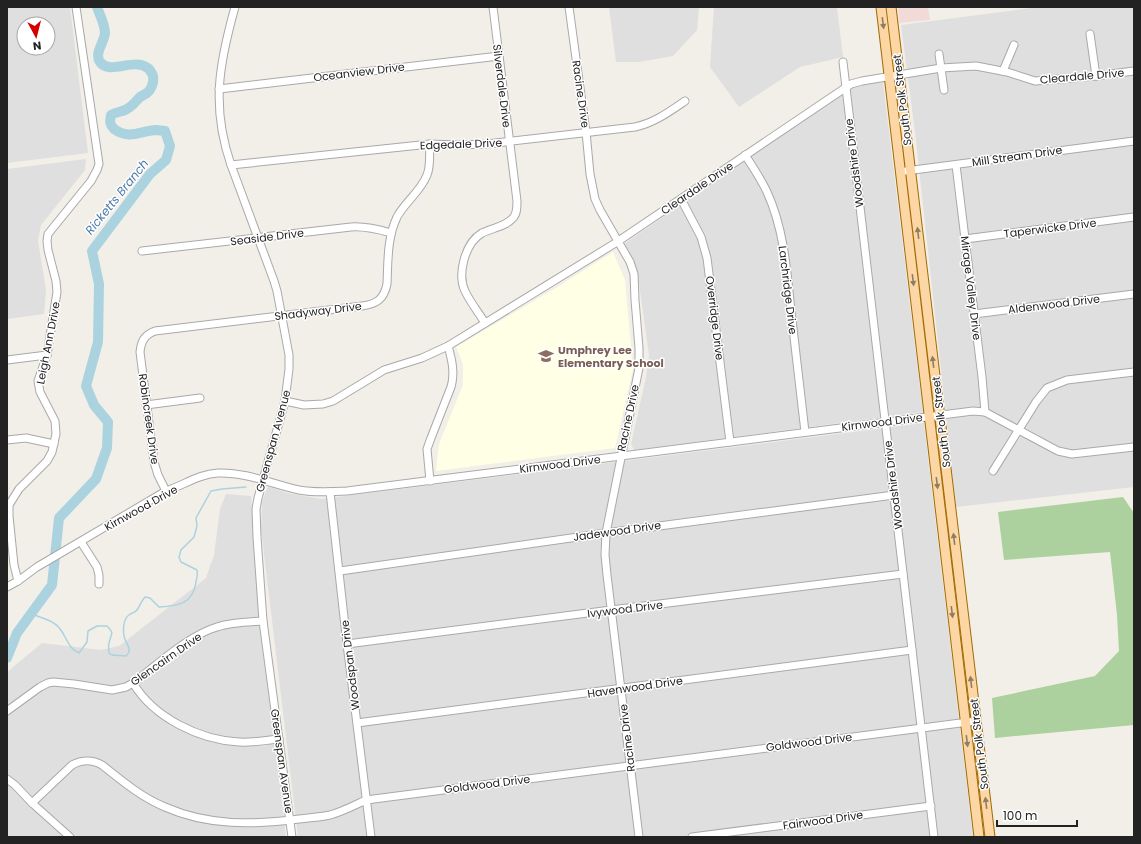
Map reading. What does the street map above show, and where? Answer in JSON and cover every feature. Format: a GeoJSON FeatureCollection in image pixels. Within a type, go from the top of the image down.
{"type":"FeatureCollection","features":[{"type":"Feature","properties":{"kind":"main road","name":"South Polk Street"},"geometry":{"type":"LineString","coordinates":[[881,7],[979,837]]}},
{"type":"Feature","properties":{"kind":"main road","name":"South Polk Street"},"geometry":{"type":"LineString","coordinates":[[891,7],[990,837]]}},
{"type":"Feature","properties":{"kind":"main road"},"geometry":{"type":"LineString","coordinates":[[946,556],[956,555]]}},
{"type":"Feature","properties":{"kind":"main road"},"geometry":{"type":"LineString","coordinates":[[977,821],[988,820]]}},
{"type":"Feature","properties":{"kind":"street","name":"Leigh Ann Drive"},"geometry":{"type":"LineString","coordinates":[[18,581],[14,565],[8,516],[9,505],[19,490],[47,461],[52,452],[56,434],[55,421],[38,387],[38,381],[47,355],[57,292],[56,281],[48,250],[48,234],[90,181],[99,164],[76,7]]}},
{"type":"Feature","properties":{"kind":"street","name":"Greenspan Avenue"},"geometry":{"type":"LineString","coordinates":[[235,7],[223,51],[219,89],[222,134],[231,165],[274,281],[289,355],[289,369],[285,401],[256,509],[263,621],[291,820],[292,837]]}},
{"type":"Feature","properties":{"kind":"street","name":"Silverdale Drive"},"geometry":{"type":"LineString","coordinates":[[485,323],[465,291],[463,285],[463,272],[466,254],[470,244],[482,233],[512,220],[516,214],[516,201],[493,7]]}},
{"type":"Feature","properties":{"kind":"street","name":"Racine Drive"},"geometry":{"type":"LineString","coordinates":[[569,7],[586,132],[590,174],[596,199],[604,219],[630,262],[634,274],[640,358],[606,533],[606,570],[638,837]]}},
{"type":"Feature","properties":{"kind":"street"},"geometry":{"type":"LineString","coordinates":[[1090,34],[1096,76]]}},
{"type":"Feature","properties":{"kind":"street"},"geometry":{"type":"LineString","coordinates":[[1003,71],[1014,46]]}},
{"type":"Feature","properties":{"kind":"street"},"geometry":{"type":"LineString","coordinates":[[939,54],[944,90]]}},
{"type":"Feature","properties":{"kind":"street","name":"Oceanview Drive"},"geometry":{"type":"LineString","coordinates":[[219,89],[499,56]]}},
{"type":"Feature","properties":{"kind":"street","name":"Woodshire Drive"},"geometry":{"type":"LineString","coordinates":[[843,62],[934,837]]}},
{"type":"Feature","properties":{"kind":"street","name":"Cleardale Drive"},"geometry":{"type":"LineString","coordinates":[[285,401],[304,404],[323,404],[333,400],[384,370],[422,358],[448,346],[617,242],[846,87],[862,80],[941,68],[976,66],[1003,71],[1035,81],[1134,71]]}},
{"type":"Feature","properties":{"kind":"street","name":"Edgedale Drive"},"geometry":{"type":"LineString","coordinates":[[231,165],[430,144],[472,145],[509,142],[643,125],[664,115],[685,101]]}},
{"type":"Feature","properties":{"kind":"street","name":"Mill Stream Drive"},"geometry":{"type":"LineString","coordinates":[[900,172],[1134,141]]}},
{"type":"Feature","properties":{"kind":"street","name":"Shadyway Drive"},"geometry":{"type":"LineString","coordinates":[[141,344],[146,335],[154,331],[375,303],[382,298],[387,284],[391,233],[396,218],[428,174],[430,144]]}},
{"type":"Feature","properties":{"kind":"street","name":"Larchridge Drive"},"geometry":{"type":"LineString","coordinates":[[745,155],[760,177],[773,206],[780,234],[787,271],[805,432]]}},
{"type":"Feature","properties":{"kind":"street","name":"Mirage Valley Drive"},"geometry":{"type":"LineString","coordinates":[[956,165],[985,412]]}},
{"type":"Feature","properties":{"kind":"street","name":"Overridge Drive"},"geometry":{"type":"LineString","coordinates":[[681,198],[701,237],[707,258],[730,442]]}},
{"type":"Feature","properties":{"kind":"street","name":"Taperwicke Drive"},"geometry":{"type":"LineString","coordinates":[[965,239],[1134,217]]}},
{"type":"Feature","properties":{"kind":"street","name":"Seaside Drive"},"geometry":{"type":"LineString","coordinates":[[142,251],[361,226],[391,233]]}},
{"type":"Feature","properties":{"kind":"street","name":"Aldenwood Drive"},"geometry":{"type":"LineString","coordinates":[[974,314],[1134,294]]}},
{"type":"Feature","properties":{"kind":"street","name":"Robincreek Drive"},"geometry":{"type":"LineString","coordinates":[[141,344],[140,352],[154,462],[158,475],[166,491]]}},
{"type":"Feature","properties":{"kind":"street"},"geometry":{"type":"LineString","coordinates":[[430,481],[428,449],[453,380],[453,366],[448,346]]}},
{"type":"Feature","properties":{"kind":"street"},"geometry":{"type":"LineString","coordinates":[[7,360],[47,355]]}},
{"type":"Feature","properties":{"kind":"street"},"geometry":{"type":"LineString","coordinates":[[993,471],[1036,402],[1047,388],[1067,380],[1134,372]]}},
{"type":"Feature","properties":{"kind":"street"},"geometry":{"type":"LineString","coordinates":[[146,405],[200,398]]}},
{"type":"Feature","properties":{"kind":"street","name":"Kirnwood Drive"},"geometry":{"type":"LineString","coordinates":[[7,587],[18,581],[36,567],[166,491],[201,476],[219,473],[247,476],[298,490],[347,492],[968,411],[985,412],[1058,451],[1072,454],[1134,447]]}},
{"type":"Feature","properties":{"kind":"street"},"geometry":{"type":"LineString","coordinates":[[7,440],[26,438],[54,444]]}},
{"type":"Feature","properties":{"kind":"street","name":"Woodspan Drive"},"geometry":{"type":"LineString","coordinates":[[330,492],[371,837]]}},
{"type":"Feature","properties":{"kind":"street","name":"Jadewood Drive"},"geometry":{"type":"LineString","coordinates":[[340,572],[606,533],[894,495]]}},
{"type":"Feature","properties":{"kind":"street"},"geometry":{"type":"LineString","coordinates":[[81,542],[97,568],[99,584]]}},
{"type":"Feature","properties":{"kind":"street","name":"Ivywood Drive"},"geometry":{"type":"LineString","coordinates":[[348,644],[903,574]]}},
{"type":"Feature","properties":{"kind":"street","name":"Glencairn Drive"},"geometry":{"type":"LineString","coordinates":[[7,711],[40,687],[48,683],[74,684],[112,690],[126,687],[186,642],[204,632],[219,626],[263,621]]}},
{"type":"Feature","properties":{"kind":"street","name":"Havenwood Drive"},"geometry":{"type":"LineString","coordinates":[[357,723],[912,650]]}},
{"type":"Feature","properties":{"kind":"street"},"geometry":{"type":"LineString","coordinates":[[133,683],[143,696],[164,715],[183,727],[197,733],[212,738],[239,742],[279,739]]}},
{"type":"Feature","properties":{"kind":"street","name":"Goldwood Drive"},"geometry":{"type":"LineString","coordinates":[[32,803],[72,765],[77,762],[89,761],[102,765],[139,794],[185,815],[203,820],[243,824],[261,824],[331,815],[366,800],[976,721]]}},
{"type":"Feature","properties":{"kind":"street"},"geometry":{"type":"LineString","coordinates":[[7,779],[70,837]]}},
{"type":"Feature","properties":{"kind":"street","name":"Fairwood Drive"},"geometry":{"type":"LineString","coordinates":[[692,837],[930,806]]}},
{"type":"Feature","properties":{"kind":"shaded area"},"geometry":{"type":"Polygon","coordinates":[[[7,7],[70,7],[88,153],[7,163],[7,7]]]}},
{"type":"Feature","properties":{"kind":"shaded area"},"geometry":{"type":"Polygon","coordinates":[[[609,7],[699,7],[697,30],[673,56],[639,62],[616,62],[609,7]]]}},
{"type":"Feature","properties":{"kind":"shaded area"},"geometry":{"type":"Polygon","coordinates":[[[714,7],[837,7],[843,57],[800,67],[739,107],[710,67],[714,7]]]}},
{"type":"Feature","properties":{"kind":"shaded area"},"geometry":{"type":"Polygon","coordinates":[[[898,7],[928,7],[930,20],[899,23],[898,7]]]}},
{"type":"Feature","properties":{"kind":"shaded area"},"geometry":{"type":"Polygon","coordinates":[[[1031,7],[1134,7],[1134,487],[956,507],[915,132],[901,25],[1031,7]]]}},
{"type":"Feature","properties":{"kind":"shaded area"},"geometry":{"type":"Polygon","coordinates":[[[883,82],[923,412],[634,450],[631,444],[646,377],[649,355],[637,269],[624,244],[838,96],[855,86],[883,82]]]}},
{"type":"Feature","properties":{"kind":"shaded area"},"geometry":{"type":"Polygon","coordinates":[[[86,159],[85,170],[41,225],[38,241],[46,290],[44,314],[7,319],[7,169],[86,159]]]}},
{"type":"Feature","properties":{"kind":"shaded area","name":"Umphrey Lee Elementary School"},"geometry":{"type":"Polygon","coordinates":[[[613,252],[625,280],[633,369],[615,448],[436,471],[439,444],[463,385],[463,364],[456,347],[613,252]]]}},
{"type":"Feature","properties":{"kind":"shaded area"},"geometry":{"type":"Polygon","coordinates":[[[924,423],[973,837],[298,837],[261,529],[262,502],[268,486],[287,493],[321,499],[924,423]]]}},
{"type":"Feature","properties":{"kind":"shaded area"},"geometry":{"type":"Polygon","coordinates":[[[226,494],[251,496],[261,628],[286,837],[7,837],[7,672],[42,643],[101,650],[119,646],[206,578],[214,555],[220,509],[226,494]]]}},
{"type":"Feature","properties":{"kind":"green space"},"geometry":{"type":"Polygon","coordinates":[[[1123,497],[1134,513],[1134,725],[995,738],[992,698],[1095,676],[1119,651],[1117,615],[1110,552],[1004,560],[998,512],[1123,497]]]}},
{"type":"Feature","properties":{"kind":"waterway","name":"Ricketts Branch"},"geometry":{"type":"LineString","coordinates":[[7,658],[17,633],[52,585],[59,518],[96,479],[107,448],[108,422],[94,405],[86,386],[98,342],[99,284],[92,251],[150,174],[166,160],[170,146],[165,131],[156,130],[135,134],[125,134],[119,132],[111,126],[111,115],[127,109],[140,97],[147,93],[153,84],[153,76],[149,69],[137,64],[110,67],[104,66],[100,62],[98,55],[105,30],[97,7]]}},
{"type":"Feature","properties":{"kind":"waterway"},"geometry":{"type":"LineString","coordinates":[[32,614],[53,622],[62,631],[71,647],[79,653],[87,642],[88,631],[97,626],[107,626],[112,632],[109,644],[109,653],[112,655],[126,656],[129,649],[124,636],[125,622],[127,617],[137,610],[145,597],[150,598],[159,607],[172,606],[184,602],[192,595],[197,579],[197,570],[181,562],[179,557],[181,550],[194,537],[197,526],[196,518],[211,491],[246,487]]}},
{"type":"Feature","properties":{"kind":"place","name":"Umphrey Lee Elementary School"},"geometry":{"type":"Point","coordinates":[546,356]}}]}
